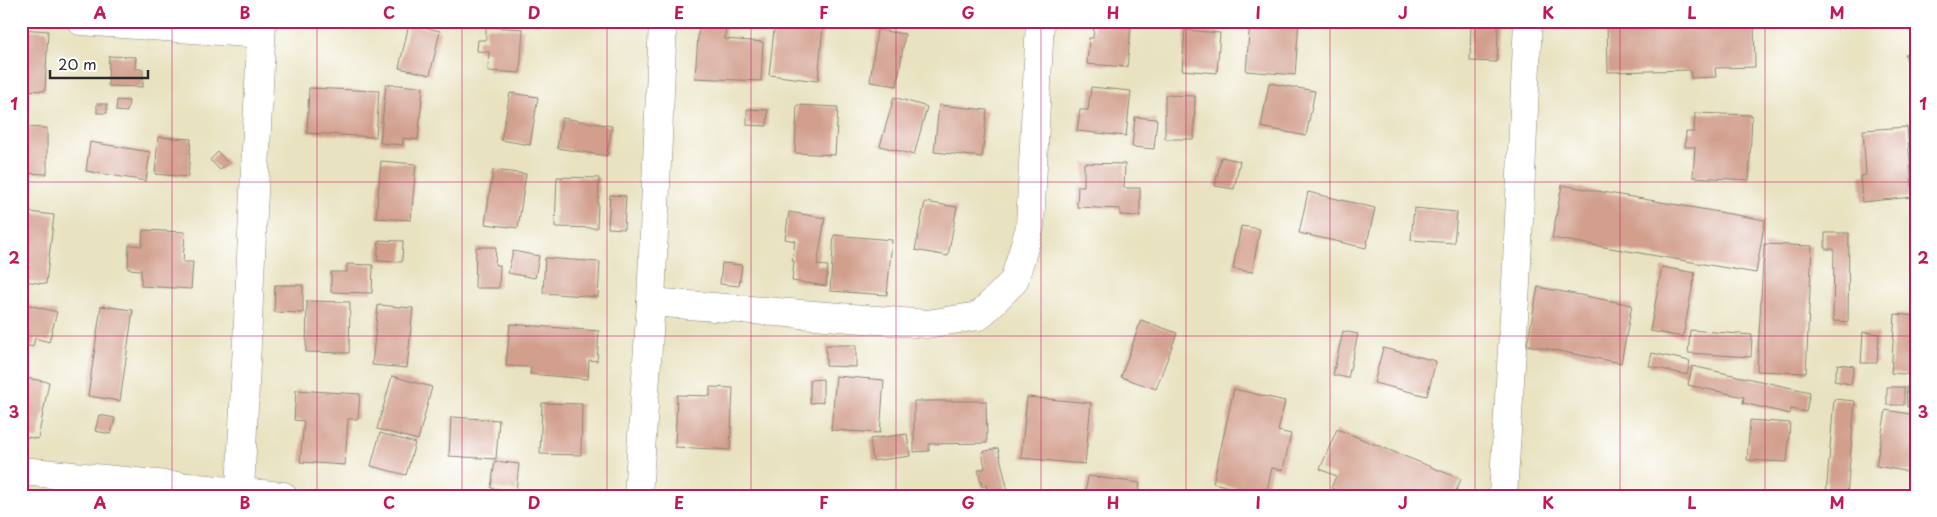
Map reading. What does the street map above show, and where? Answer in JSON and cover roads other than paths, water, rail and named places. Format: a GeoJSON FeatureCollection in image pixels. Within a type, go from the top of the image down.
{"type":"FeatureCollection","features":[{"type":"Feature","properties":{"kind":"street"},"geometry":{"type":"LineString","coordinates":[[80,21],[261,27],[240,492]]}},
{"type":"Feature","properties":{"kind":"street"},"geometry":{"type":"LineString","coordinates":[[638,496],[651,302],[663,21]]}},
{"type":"Feature","properties":{"kind":"street"},"geometry":{"type":"LineString","coordinates":[[651,302],[927,324],[979,316],[1014,282],[1030,227],[1040,21]]}},
{"type":"Feature","properties":{"kind":"street"},"geometry":{"type":"LineString","coordinates":[[1503,496],[1516,284],[1528,21]]}},
{"type":"Feature","properties":{"kind":"street"},"geometry":{"type":"LineString","coordinates":[[21,471],[283,496]]}}]}
